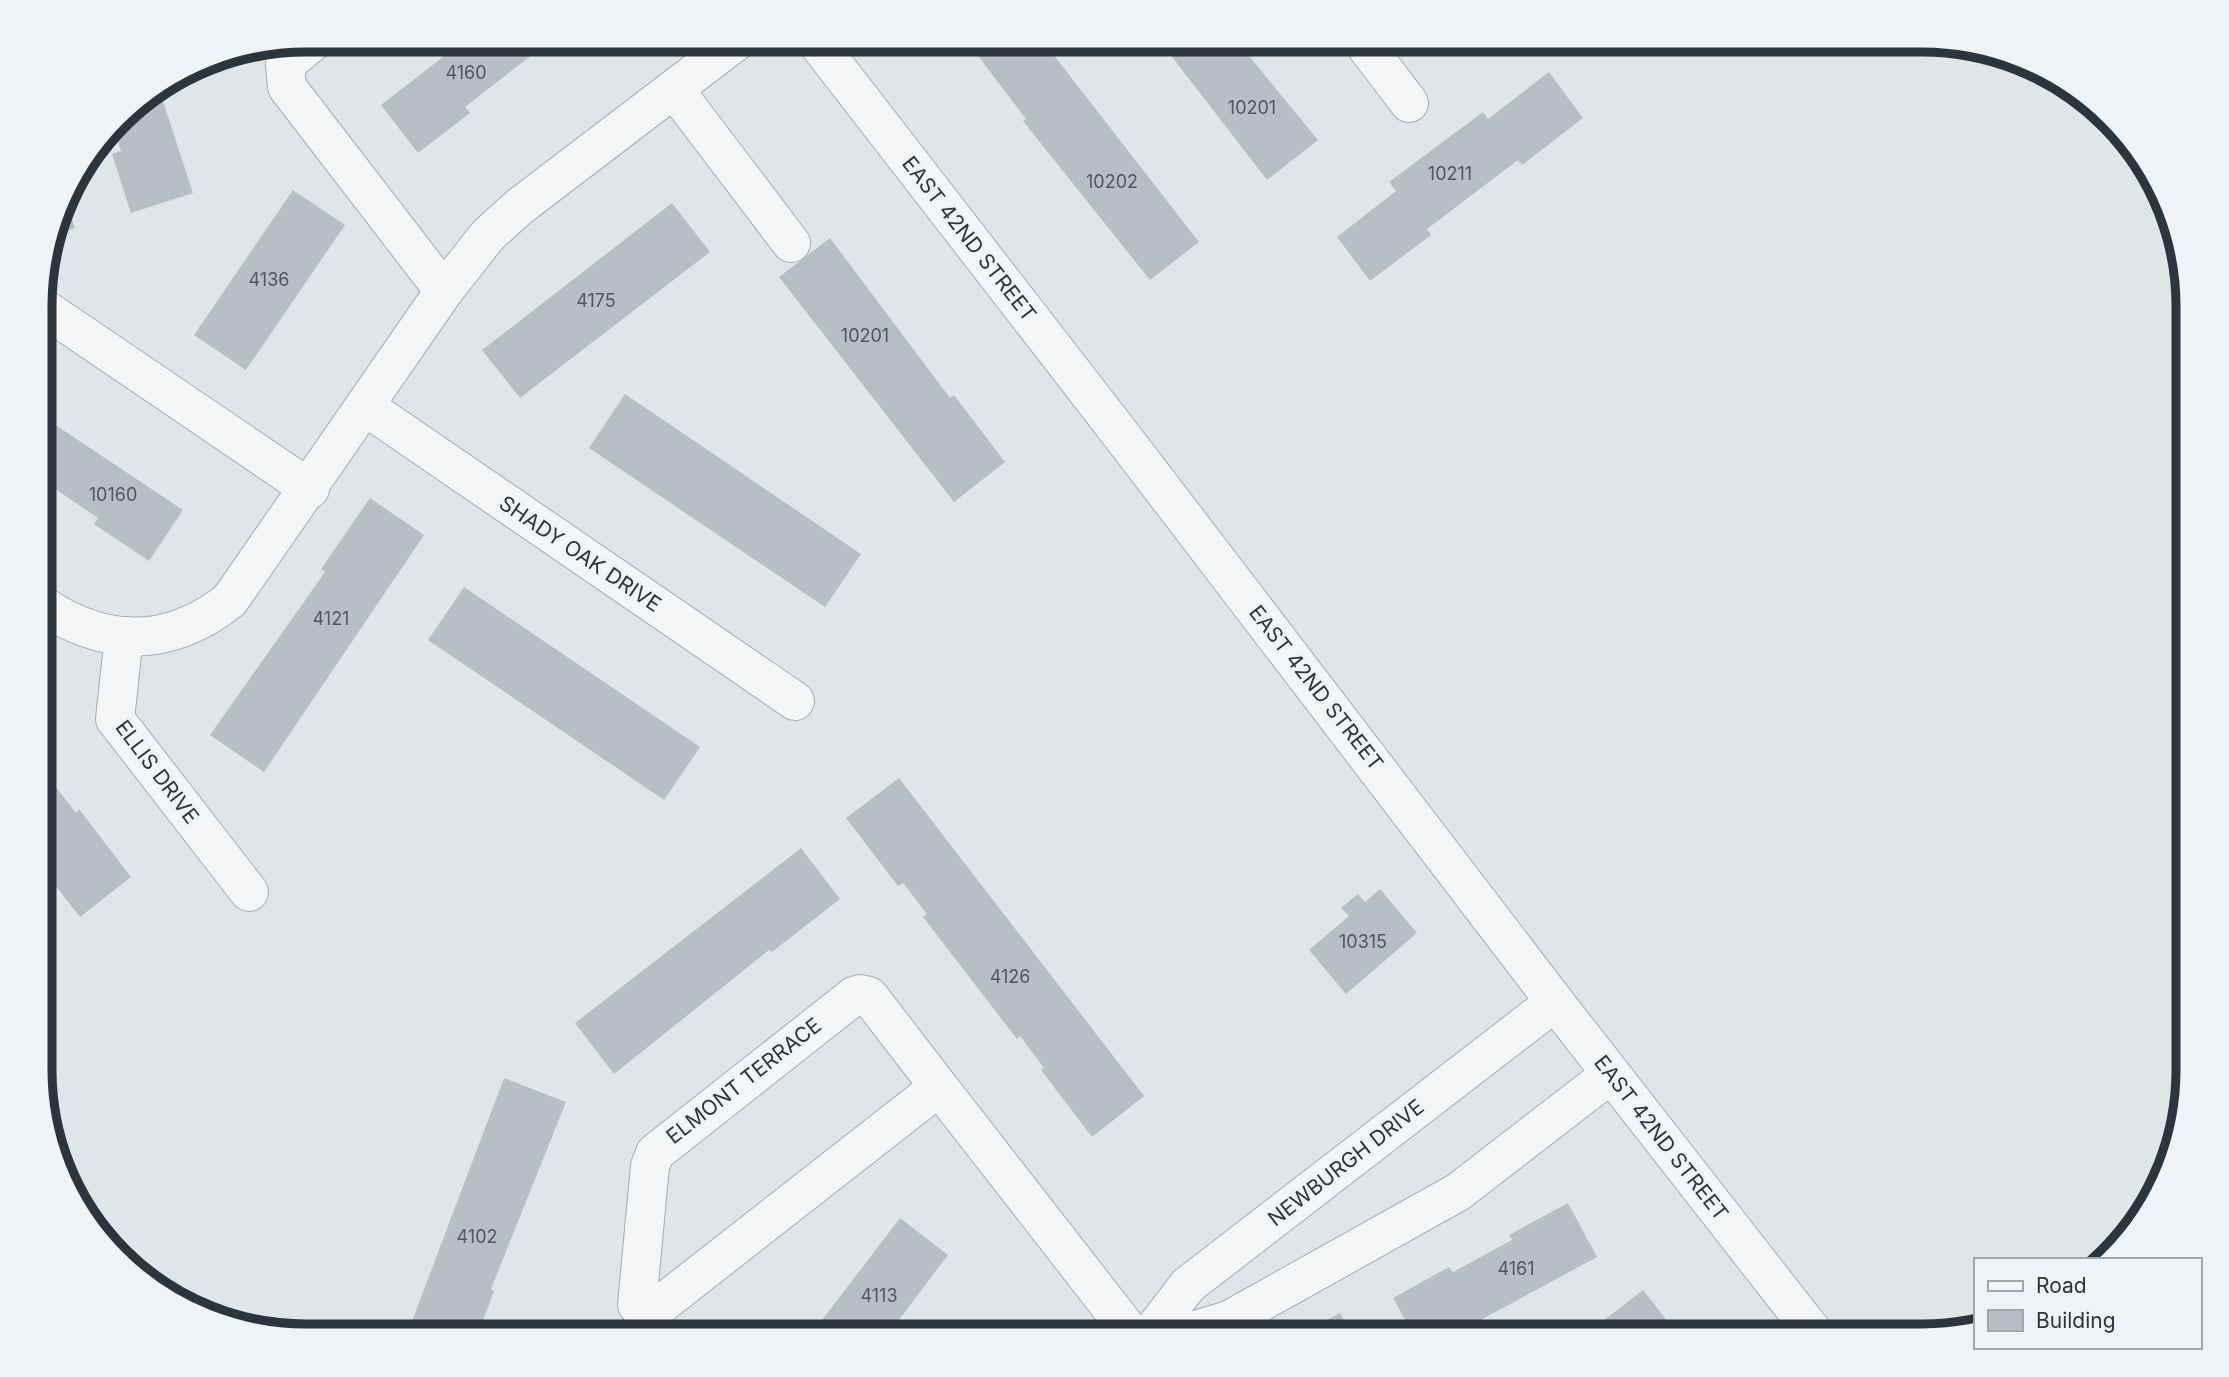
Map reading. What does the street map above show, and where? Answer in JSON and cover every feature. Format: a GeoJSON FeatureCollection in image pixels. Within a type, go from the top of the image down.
{"type":"FeatureCollection","features":[{"type":"Feature","properties":{"kind":"street"},"geometry":{"type":"LineString","coordinates":[[300,52],[285,65],[287,87],[444,291]]}},
{"type":"Feature","properties":{"kind":"street"},"geometry":{"type":"LineString","coordinates":[[52,611],[72,624],[124,636],[156,637],[185,629],[213,614],[230,600],[310,489],[444,291],[488,235],[508,215],[722,52]]}},
{"type":"Feature","properties":{"kind":"street","name":"EAST 42ND STREET"},"geometry":{"type":"LineString","coordinates":[[824,52],[1555,1002],[1807,1324]]}},
{"type":"Feature","properties":{"kind":"street"},"geometry":{"type":"LineString","coordinates":[[1370,52],[1409,103]]}},
{"type":"Feature","properties":{"kind":"street"},"geometry":{"type":"LineString","coordinates":[[674,89],[791,243]]}},
{"type":"Feature","properties":{"kind":"street"},"geometry":{"type":"LineString","coordinates":[[52,313],[310,489]]}},
{"type":"Feature","properties":{"kind":"street","name":"SHADY OAK DRIVE"},"geometry":{"type":"LineString","coordinates":[[366,407],[795,701]]}},
{"type":"Feature","properties":{"kind":"street","name":"ELLIS DRIVE"},"geometry":{"type":"LineString","coordinates":[[124,636],[115,719],[249,892]]}},
{"type":"Feature","properties":{"kind":"street","name":"ELMONT TERRACE"},"geometry":{"type":"LineString","coordinates":[[635,1321],[650,1166],[654,1153],[855,996],[869,996],[1124,1324]]}},
{"type":"Feature","properties":{"kind":"street","name":"NEWBURGH DRIVE"},"geometry":{"type":"LineString","coordinates":[[1158,1324],[1188,1284],[1555,1002]]}},
{"type":"Feature","properties":{"kind":"street"},"geometry":{"type":"LineString","coordinates":[[1216,1324],[1229,1320],[1458,1192],[1611,1074]]}},
{"type":"Feature","properties":{"kind":"street","name":"ELMONT TERRACE"},"geometry":{"type":"LineString","coordinates":[[635,1321],[648,1310],[659,1306],[939,1087]]}},
{"type":"Feature","properties":{"kind":"building"},"geometry":{"type":"Polygon","coordinates":[[[449,52],[536,52],[465,107],[470,113],[418,153],[381,105],[449,52]]]}},
{"type":"Feature","properties":{"kind":"building"},"geometry":{"type":"Polygon","coordinates":[[[975,52],[1051,52],[1199,242],[1150,280],[1023,121],[1026,119],[975,52]]]}},
{"type":"Feature","properties":{"kind":"building"},"geometry":{"type":"Polygon","coordinates":[[[1168,52],[1246,52],[1318,140],[1267,180],[1168,52]]]}},
{"type":"Feature","properties":{"kind":"building"},"geometry":{"type":"Polygon","coordinates":[[[1549,72],[1583,118],[1522,165],[1518,160],[1427,229],[1431,235],[1370,281],[1337,237],[1396,191],[1389,182],[1483,112],[1488,119],[1549,72]]]}},
{"type":"Feature","properties":{"kind":"building"},"geometry":{"type":"Polygon","coordinates":[[[162,98],[193,193],[131,213],[112,154],[121,151],[117,138],[162,98]]]}},
{"type":"Feature","properties":{"kind":"building"},"geometry":{"type":"Polygon","coordinates":[[[293,190],[345,225],[246,370],[194,335],[293,190]]]}},
{"type":"Feature","properties":{"kind":"building"},"geometry":{"type":"Polygon","coordinates":[[[672,203],[710,252],[520,398],[482,350],[672,203]]]}},
{"type":"Feature","properties":{"kind":"building"},"geometry":{"type":"Polygon","coordinates":[[[70,214],[75,228],[64,232],[70,214]]]}},
{"type":"Feature","properties":{"kind":"building"},"geometry":{"type":"Polygon","coordinates":[[[830,238],[950,398],[954,395],[1005,462],[954,502],[779,277],[830,238]]]}},
{"type":"Feature","properties":{"kind":"building"},"geometry":{"type":"Polygon","coordinates":[[[625,394],[861,554],[825,607],[589,448],[625,394]]]}},
{"type":"Feature","properties":{"kind":"building"},"geometry":{"type":"Polygon","coordinates":[[[52,423],[183,510],[149,561],[94,524],[98,518],[52,487],[52,423]]]}},
{"type":"Feature","properties":{"kind":"building"},"geometry":{"type":"Polygon","coordinates":[[[370,498],[424,535],[264,772],[210,735],[325,572],[321,569],[370,498]]]}},
{"type":"Feature","properties":{"kind":"building"},"geometry":{"type":"Polygon","coordinates":[[[464,587],[700,747],[664,800],[428,640],[464,587]]]}},
{"type":"Feature","properties":{"kind":"building"},"geometry":{"type":"Polygon","coordinates":[[[899,778],[1144,1096],[1092,1137],[1041,1070],[1044,1068],[1020,1036],[1017,1039],[923,917],[927,914],[903,883],[898,886],[846,818],[899,778]]]}},
{"type":"Feature","properties":{"kind":"building"},"geometry":{"type":"Polygon","coordinates":[[[52,782],[76,813],[79,809],[131,877],[80,917],[52,881],[52,782]]]}},
{"type":"Feature","properties":{"kind":"building"},"geometry":{"type":"Polygon","coordinates":[[[801,848],[840,899],[772,952],[769,950],[614,1074],[575,1023],[801,848]]]}},
{"type":"Feature","properties":{"kind":"building"},"geometry":{"type":"Polygon","coordinates":[[[1380,889],[1417,933],[1346,994],[1309,950],[1349,916],[1341,908],[1358,894],[1365,902],[1380,889]]]}},
{"type":"Feature","properties":{"kind":"building"},"geometry":{"type":"Polygon","coordinates":[[[504,1078],[566,1102],[491,1289],[494,1291],[482,1324],[411,1324],[504,1078]]]}},
{"type":"Feature","properties":{"kind":"building"},"geometry":{"type":"Polygon","coordinates":[[[1568,1203],[1597,1257],[1473,1324],[1407,1324],[1393,1298],[1449,1267],[1453,1272],[1512,1240],[1509,1235],[1568,1203]]]}},
{"type":"Feature","properties":{"kind":"building"},"geometry":{"type":"Polygon","coordinates":[[[900,1218],[948,1255],[896,1324],[819,1324],[900,1218]]]}},
{"type":"Feature","properties":{"kind":"building"},"geometry":{"type":"Polygon","coordinates":[[[1643,1290],[1670,1324],[1599,1324],[1643,1290]]]}},
{"type":"Feature","properties":{"kind":"building"},"geometry":{"type":"Polygon","coordinates":[[[1340,1313],[1346,1324],[1320,1324],[1340,1313]]]}}]}
